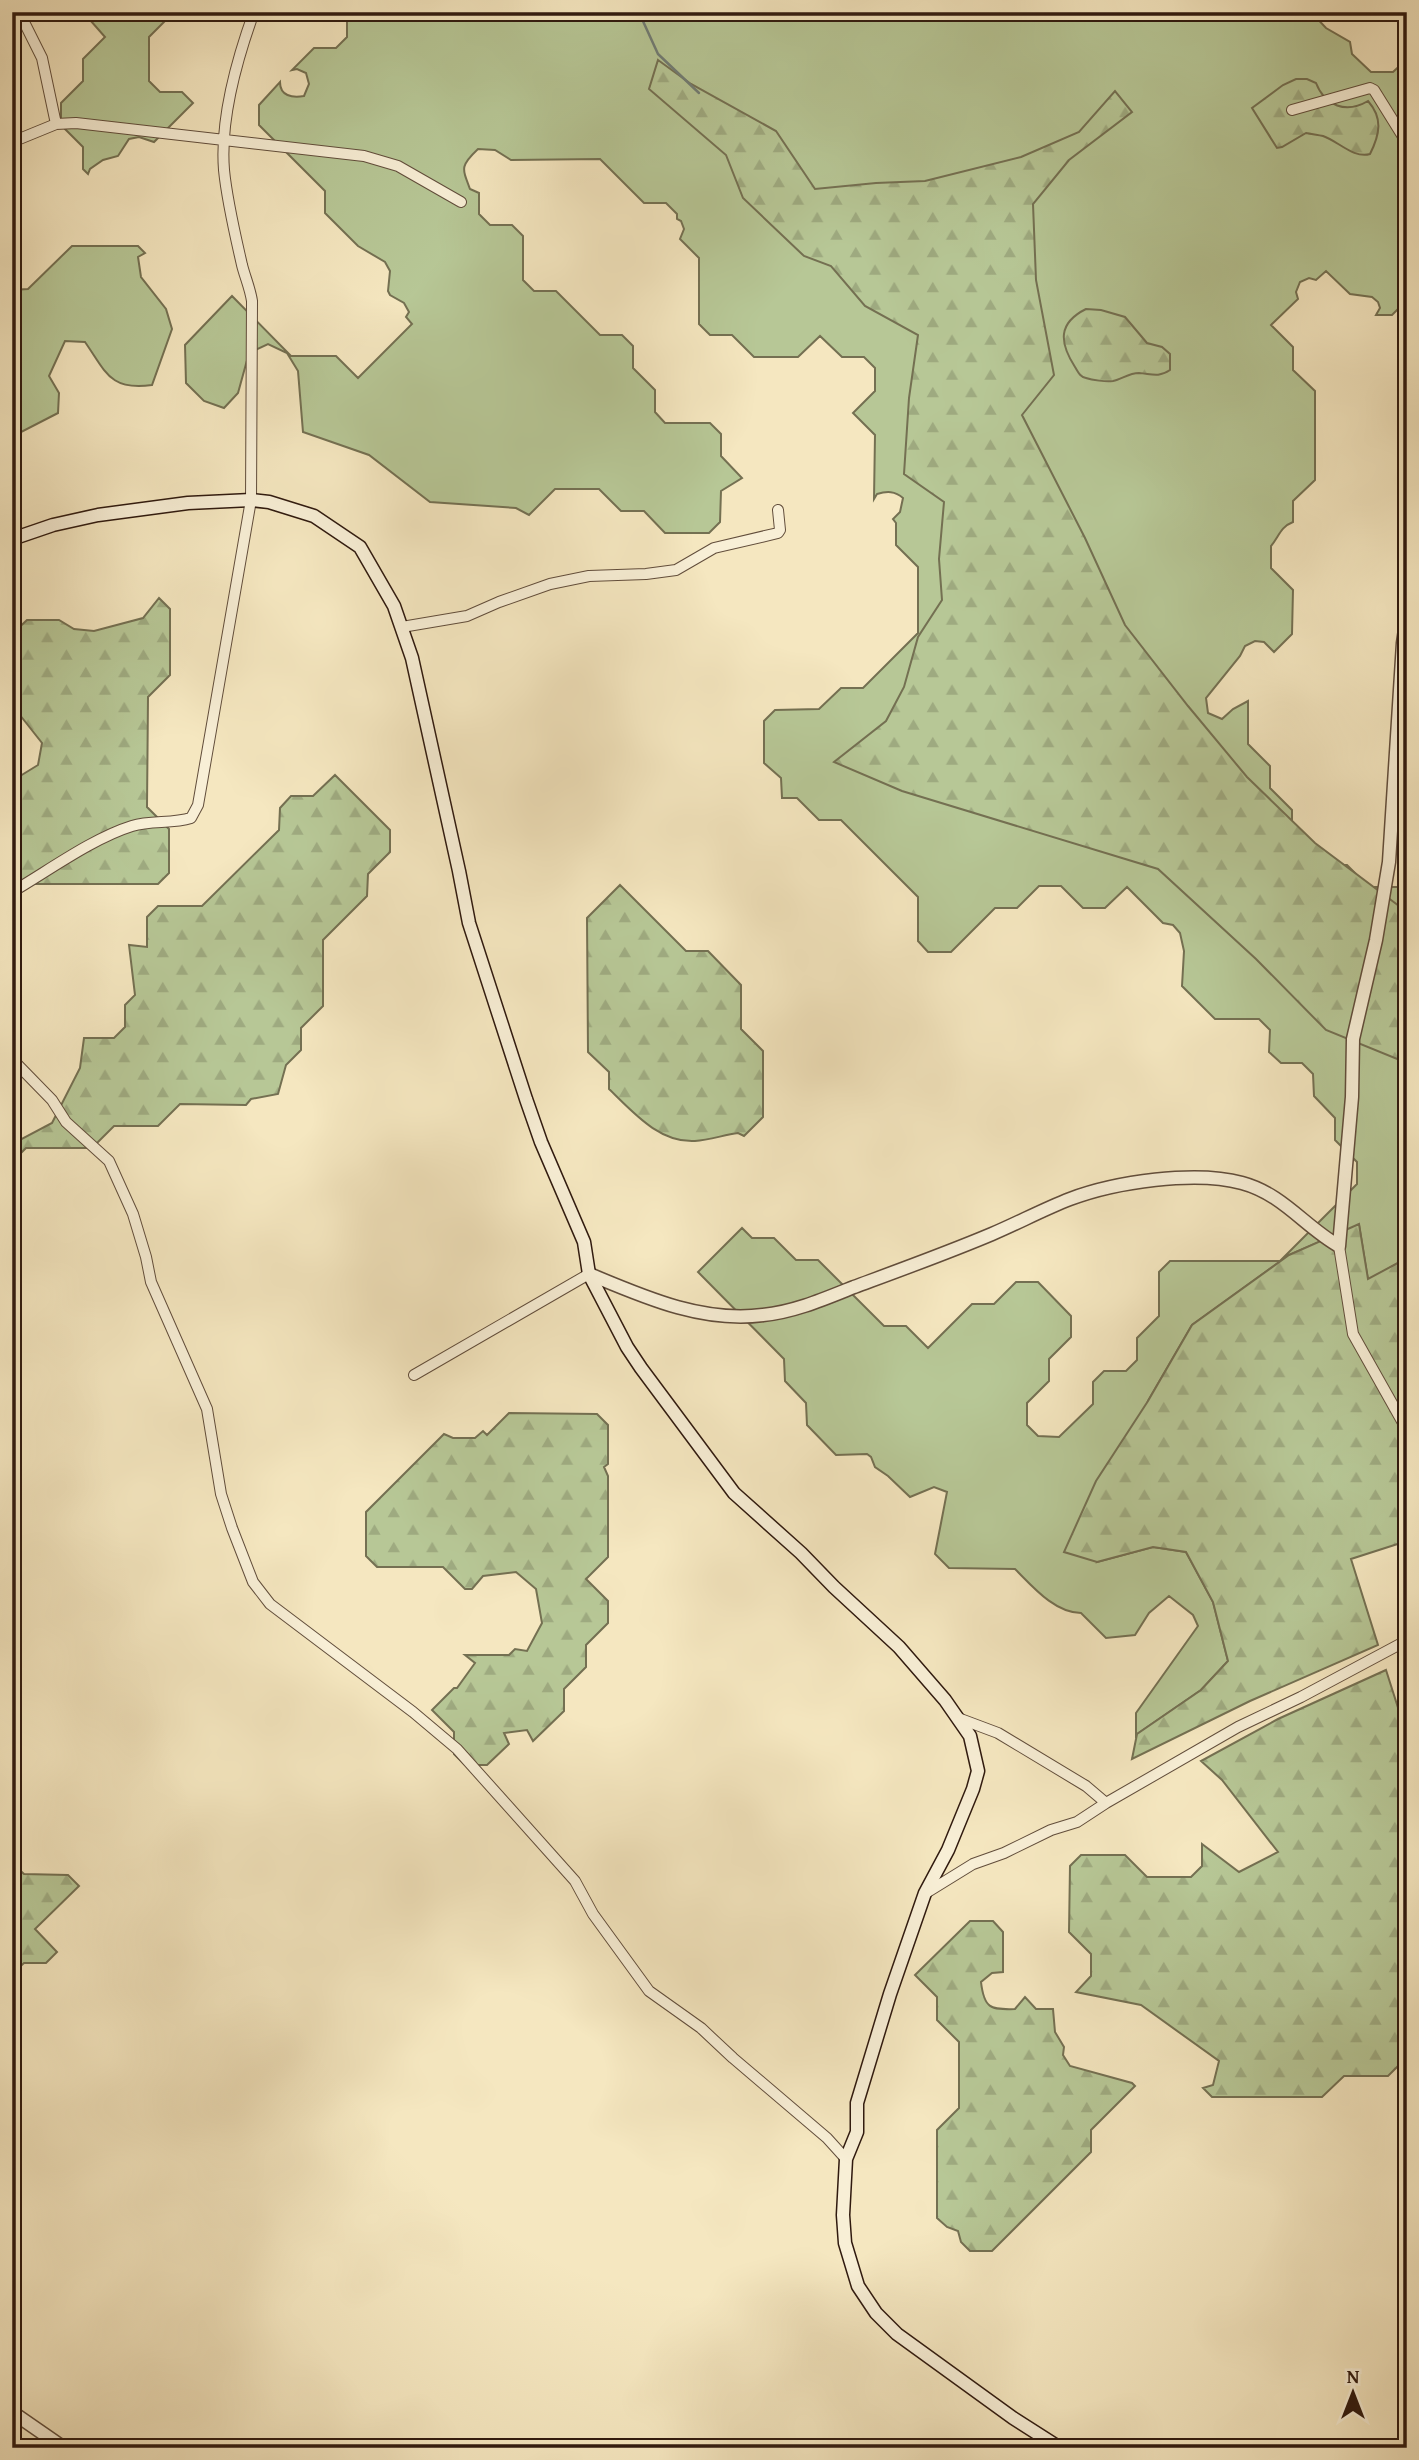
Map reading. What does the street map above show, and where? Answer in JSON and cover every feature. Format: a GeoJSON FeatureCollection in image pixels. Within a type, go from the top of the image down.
{"type":"FeatureCollection","features":[{"type":"Feature","properties":{"kind":"main road"},"geometry":{"type":"LineString","coordinates":[[12,538],[53,524],[97,515],[188,503],[251,500],[269,502],[314,516],[360,547],[388,595],[402,627],[421,694],[469,923],[541,1142],[584,1242],[589,1274],[641,1368],[734,1493],[899,1647],[970,1736],[978,1771],[948,1850],[925,1894],[890,1994],[858,2103],[857,2133],[846,2159],[843,2215],[845,2243],[858,2286],[876,2313],[897,2334],[1013,2418],[1060,2448]]}},
{"type":"Feature","properties":{"kind":"main road"},"geometry":{"type":"LineString","coordinates":[[1339,1246],[1352,1097],[1353,1039],[1376,940],[1390,862],[1403,643],[1407,616]]}},
{"type":"Feature","properties":{"kind":"main road"},"geometry":{"type":"LineString","coordinates":[[589,1274],[664,1304],[693,1311],[715,1315],[763,1315],[804,1306],[842,1292],[992,1234],[1071,1199],[1126,1184],[1202,1177],[1243,1183],[1264,1191],[1284,1203],[1339,1246]]}},
{"type":"Feature","properties":{"kind":"main road"},"geometry":{"type":"LineString","coordinates":[[12,2412],[64,2448]]}},
{"type":"Feature","properties":{"kind":"street"},"geometry":{"type":"LineString","coordinates":[[19,12],[42,58],[56,124]]}},
{"type":"Feature","properties":{"kind":"street"},"geometry":{"type":"LineString","coordinates":[[12,892],[116,832],[134,825],[191,818],[198,805],[251,500],[251,301],[225,172],[223,139],[238,64],[254,12]]}},
{"type":"Feature","properties":{"kind":"street"},"geometry":{"type":"LineString","coordinates":[[1292,110],[1370,88],[1374,90],[1407,143]]}},
{"type":"Feature","properties":{"kind":"street"},"geometry":{"type":"LineString","coordinates":[[12,142],[56,124],[76,123],[364,156],[398,166],[461,202]]}},
{"type":"Feature","properties":{"kind":"street"},"geometry":{"type":"LineString","coordinates":[[402,627],[467,616],[550,584],[589,576],[676,570],[714,548],[778,533],[778,510]]}},
{"type":"Feature","properties":{"kind":"street"},"geometry":{"type":"LineString","coordinates":[[12,1059],[52,1100],[66,1122],[109,1161],[133,1214],[146,1257],[150,1282],[207,1409],[221,1494],[253,1582],[270,1604],[413,1712],[457,1749],[575,1881],[593,1914],[649,1991],[701,2028],[733,2059],[827,2138],[846,2159]]}},
{"type":"Feature","properties":{"kind":"street"},"geometry":{"type":"LineString","coordinates":[[1339,1246],[1353,1334],[1407,1430]]}},
{"type":"Feature","properties":{"kind":"street"},"geometry":{"type":"LineString","coordinates":[[414,1375],[589,1274]]}},
{"type":"Feature","properties":{"kind":"street"},"geometry":{"type":"LineString","coordinates":[[925,1894],[972,1864],[1004,1853],[1051,1830],[1077,1822],[1238,1727],[1404,1642]]}},
{"type":"Feature","properties":{"kind":"street"},"geometry":{"type":"LineString","coordinates":[[958,1718],[998,1733],[1086,1786],[1106,1803]]}},
{"type":"Feature","properties":{"kind":"green space"},"geometry":{"type":"Polygon","coordinates":[[[83,12],[161,12],[167,19],[149,37],[149,81],[160,92],[182,92],[193,103],[154,142],[139,137],[129,139],[118,156],[103,160],[90,169],[88,174],[83,169],[83,147],[61,125],[61,103],[83,81],[83,59],[105,37],[83,12]]]}},
{"type":"Feature","properties":{"kind":"green space"},"geometry":{"type":"Polygon","coordinates":[[[347,12],[1311,12],[1326,28],[1350,42],[1352,54],[1371,72],[1393,72],[1407,59],[1407,300],[1392,315],[1376,315],[1380,308],[1378,302],[1372,297],[1350,294],[1326,271],[1316,280],[1309,278],[1300,282],[1296,292],[1298,299],[1271,325],[1293,347],[1293,370],[1315,391],[1315,480],[1293,501],[1293,522],[1282,529],[1271,546],[1271,568],[1293,590],[1292,634],[1274,652],[1264,642],[1255,641],[1245,646],[1206,698],[1208,713],[1222,719],[1248,701],[1248,744],[1270,766],[1270,788],[1292,810],[1292,832],[1325,865],[1347,865],[1369,887],[1407,887],[1407,1258],[1368,1280],[1359,1225],[1289,1255],[1192,1325],[1148,1401],[1097,1562],[1153,1547],[1186,1552],[1213,1602],[1228,1661],[1201,1690],[1137,1734],[1136,1738],[1136,1713],[1198,1626],[1193,1615],[1169,1596],[1149,1613],[1135,1635],[1106,1638],[1081,1613],[1071,1612],[1053,1604],[1015,1569],[949,1568],[935,1554],[947,1492],[934,1487],[910,1497],[875,1467],[867,1454],[836,1455],[807,1425],[806,1403],[785,1381],[784,1359],[698,1272],[742,1228],[752,1238],[774,1238],[796,1260],[818,1260],[884,1326],[906,1326],[928,1348],[972,1304],[994,1304],[1016,1282],[1038,1282],[1071,1316],[1071,1337],[1049,1359],[1049,1381],[1027,1403],[1027,1425],[1038,1436],[1059,1437],[1093,1404],[1093,1382],[1104,1371],[1126,1371],[1137,1360],[1137,1338],[1159,1316],[1159,1272],[1170,1261],[1280,1261],[1357,1184],[1357,1162],[1335,1140],[1335,1118],[1314,1096],[1313,1074],[1302,1063],[1281,1063],[1269,1052],[1270,1030],[1259,1019],[1215,1019],[1182,986],[1184,951],[1180,933],[1173,925],[1163,923],[1127,887],[1105,908],[1083,908],[1061,886],[1039,886],[1017,908],[995,908],[951,952],[928,952],[918,941],[918,897],[841,820],[819,820],[797,798],[782,798],[781,778],[764,763],[764,721],[775,710],[819,709],[841,688],[863,688],[918,633],[918,567],[896,545],[896,523],[893,519],[900,512],[903,498],[888,492],[877,494],[874,499],[875,435],[853,413],[875,391],[875,368],[864,357],[842,357],[820,336],[798,357],[754,357],[732,335],[710,335],[699,324],[699,258],[680,239],[684,229],[681,221],[677,219],[677,214],[666,203],[644,203],[600,159],[511,160],[495,150],[478,149],[468,159],[464,172],[470,189],[479,193],[479,214],[490,225],[512,225],[523,236],[523,280],[534,291],[556,291],[600,335],[622,335],[633,346],[633,368],[655,390],[655,412],[665,423],[710,423],[721,434],[721,456],[742,478],[721,491],[720,522],[709,533],[665,533],[644,511],[621,511],[599,489],[555,489],[529,515],[516,508],[430,502],[369,455],[303,432],[298,371],[287,353],[268,344],[249,353],[238,393],[224,408],[204,401],[186,383],[185,345],[232,296],[291,356],[336,356],[358,378],[412,324],[406,317],[409,312],[404,303],[388,291],[390,271],[385,262],[358,246],[325,213],[325,191],[259,125],[259,105],[280,82],[284,93],[295,97],[304,96],[309,84],[306,73],[292,70],[314,48],[336,48],[347,37],[347,12]]]}},
{"type":"Feature","properties":{"kind":"green space"},"geometry":{"type":"Polygon","coordinates":[[[658,60],[691,84],[776,131],[815,189],[925,181],[1021,157],[1079,132],[1115,91],[1132,112],[1069,160],[1033,204],[1036,280],[1054,375],[1022,415],[1085,538],[1125,625],[1247,777],[1315,843],[1407,912],[1407,1063],[1326,1030],[1256,959],[1158,869],[902,791],[834,762],[886,721],[904,687],[918,637],[942,600],[939,559],[944,502],[904,474],[909,398],[918,335],[865,306],[831,266],[804,256],[743,198],[726,155],[649,89],[658,60]]]}},
{"type":"Feature","properties":{"kind":"green space"},"geometry":{"type":"Polygon","coordinates":[[[1296,79],[1307,79],[1316,83],[1325,97],[1337,106],[1352,107],[1368,101],[1378,120],[1376,140],[1370,154],[1358,154],[1329,138],[1306,133],[1277,148],[1252,108],[1283,85],[1296,79]]]}},
{"type":"Feature","properties":{"kind":"green space"},"geometry":{"type":"Polygon","coordinates":[[[72,246],[138,246],[145,253],[138,257],[141,277],[166,309],[172,329],[152,385],[138,386],[118,382],[104,370],[85,342],[65,341],[49,376],[59,393],[58,413],[21,432],[12,446],[12,290],[28,289],[72,246]]]}},
{"type":"Feature","properties":{"kind":"green space"},"geometry":{"type":"Polygon","coordinates":[[[1086,309],[1125,317],[1147,343],[1162,347],[1170,354],[1170,370],[1158,375],[1135,373],[1110,381],[1082,377],[1066,349],[1064,334],[1070,320],[1086,309]]]}},
{"type":"Feature","properties":{"kind":"green space"},"geometry":{"type":"Polygon","coordinates":[[[159,598],[170,609],[170,675],[148,697],[147,807],[169,829],[169,873],[158,884],[26,884],[12,898],[12,781],[38,765],[42,743],[12,705],[12,634],[27,620],[59,620],[74,629],[94,631],[143,618],[159,598]]]}},
{"type":"Feature","properties":{"kind":"green space"},"geometry":{"type":"Polygon","coordinates":[[[335,775],[390,830],[390,852],[368,874],[367,896],[323,940],[323,1006],[301,1028],[301,1050],[286,1065],[278,1094],[251,1099],[246,1105],[180,1104],[158,1126],[114,1126],[92,1148],[26,1148],[15,1159],[15,1203],[12,1205],[12,1144],[52,1123],[80,1068],[84,1038],[114,1038],[125,1027],[125,1005],[135,995],[129,945],[147,947],[147,917],[158,906],[202,906],[279,830],[280,808],[291,796],[313,796],[335,775]]]}},
{"type":"Feature","properties":{"kind":"green space"},"geometry":{"type":"Polygon","coordinates":[[[620,885],[686,951],[708,951],[741,985],[741,1029],[763,1051],[763,1117],[744,1136],[738,1133],[695,1141],[670,1137],[658,1131],[637,1116],[609,1089],[609,1072],[588,1052],[587,918],[620,885]]]}},
{"type":"Feature","properties":{"kind":"green space"},"geometry":{"type":"Polygon","coordinates":[[[1359,1224],[1368,1279],[1407,1258],[1407,1541],[1351,1559],[1378,1645],[1250,1701],[1132,1759],[1137,1734],[1201,1690],[1228,1661],[1213,1602],[1186,1552],[1153,1547],[1097,1562],[1064,1552],[1096,1481],[1148,1401],[1192,1325],[1289,1255],[1359,1224]]]}},
{"type":"Feature","properties":{"kind":"green space"},"geometry":{"type":"Polygon","coordinates":[[[509,1413],[597,1414],[608,1425],[608,1464],[604,1467],[608,1476],[608,1557],[586,1579],[608,1601],[608,1623],[586,1645],[586,1667],[564,1689],[564,1711],[533,1741],[527,1730],[504,1733],[509,1744],[487,1765],[465,1765],[454,1754],[454,1732],[432,1710],[457,1688],[475,1663],[465,1655],[509,1655],[515,1649],[527,1651],[542,1623],[536,1589],[516,1572],[483,1576],[472,1589],[465,1589],[443,1567],[377,1567],[366,1556],[366,1512],[444,1434],[453,1438],[475,1438],[483,1431],[487,1435],[509,1413]]]}},
{"type":"Feature","properties":{"kind":"green space"},"geometry":{"type":"Polygon","coordinates":[[[1386,1670],[1407,1736],[1407,2035],[1399,2043],[1399,2065],[1388,2076],[1344,2076],[1322,2097],[1212,2097],[1203,2088],[1213,2085],[1219,2061],[1141,2005],[1076,1992],[1091,1976],[1091,1954],[1069,1932],[1070,1866],[1081,1855],[1125,1855],[1147,1877],[1191,1877],[1202,1866],[1202,1844],[1239,1872],[1278,1852],[1222,1780],[1201,1761],[1278,1719],[1386,1670]]]}},
{"type":"Feature","properties":{"kind":"green space"},"geometry":{"type":"Polygon","coordinates":[[[12,1863],[24,1874],[68,1875],[79,1886],[35,1929],[57,1952],[46,1963],[24,1963],[13,1973],[12,2040],[12,1863]]]}},
{"type":"Feature","properties":{"kind":"green space"},"geometry":{"type":"Polygon","coordinates":[[[970,1921],[993,1921],[1003,1932],[1003,1972],[992,1973],[981,1982],[984,1997],[990,2006],[1015,2009],[1025,1997],[1036,2009],[1053,2009],[1055,2032],[1064,2047],[1063,2055],[1070,2066],[1135,2086],[1091,2130],[1091,2152],[992,2251],[970,2251],[961,2242],[958,2231],[947,2227],[937,2218],[937,2130],[959,2108],[959,2042],[937,2020],[937,1997],[915,1975],[970,1921]]]}},
{"type":"Feature","properties":{"kind":"waterway"},"geometry":{"type":"LineString","coordinates":[[634,12],[642,19],[658,54],[699,93]]}}]}
